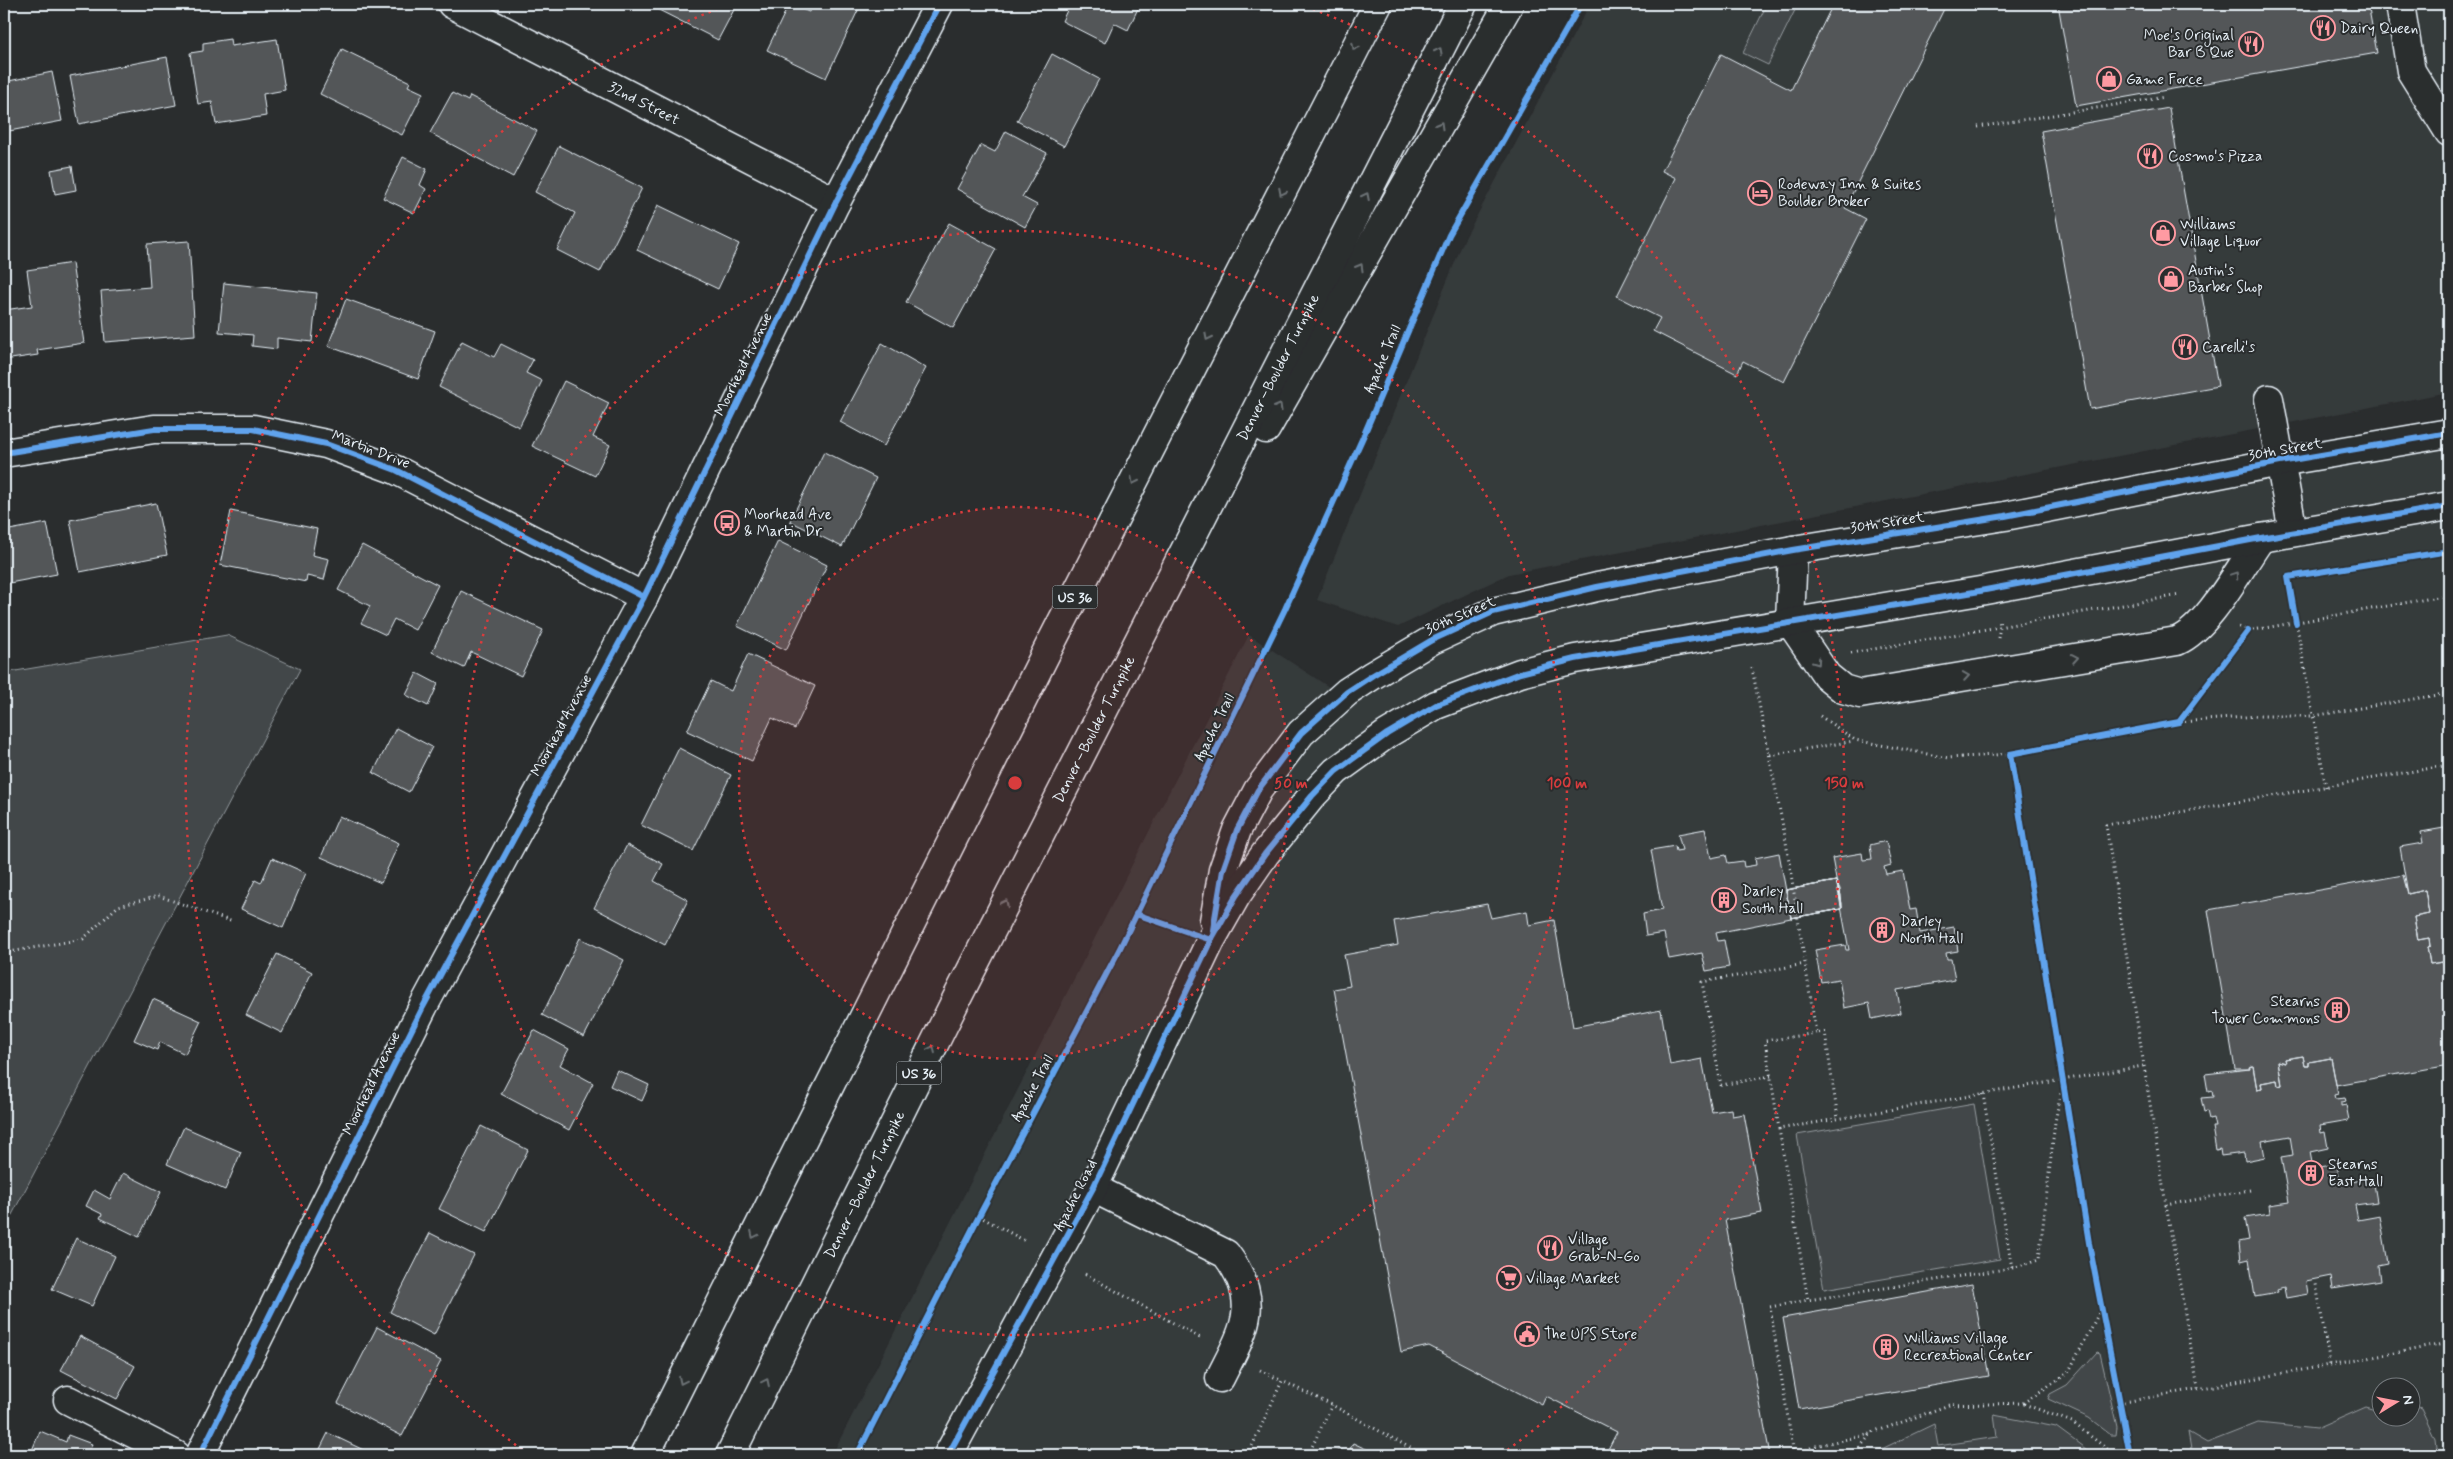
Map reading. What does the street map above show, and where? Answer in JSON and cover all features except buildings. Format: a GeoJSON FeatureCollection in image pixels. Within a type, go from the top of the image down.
{"type":"FeatureCollection","features":[{"type":"Feature","properties":{"kind":"main road","name":"32nd Street"},"geometry":{"type":"LineString","coordinates":[[452,4],[836,202]]}},
{"type":"Feature","properties":{"kind":"main road","name":"Moorhead Avenue"},"geometry":{"type":"LineString","coordinates":[[200,1455],[422,1007],[644,597],[836,202],[939,4]]}},
{"type":"Feature","properties":{"kind":"main road","name":"US 36"},"geometry":{"type":"LineString","coordinates":[[645,1455],[1044,658],[1378,4]]}},
{"type":"Feature","properties":{"kind":"main road","name":"Denver–Boulder Turnpike"},"geometry":{"type":"LineString","coordinates":[[730,1455],[1097,722],[1463,4]]}},
{"type":"Feature","properties":{"kind":"main road"},"geometry":{"type":"LineString","coordinates":[[1097,722],[1509,4]]}},
{"type":"Feature","properties":{"kind":"main road"},"geometry":{"type":"LineString","coordinates":[[2400,4],[2411,71],[2441,102],[2449,132]]}},
{"type":"Feature","properties":{"kind":"main road"},"geometry":{"type":"LineString","coordinates":[[2269,399],[2293,532]]}},
{"type":"Feature","properties":{"kind":"main road","name":"Martin Drive"},"geometry":{"type":"LineString","coordinates":[[4,453],[154,429],[254,429],[326,444],[396,470],[644,597]]}},
{"type":"Feature","properties":{"kind":"main road","name":"30th Street"},"geometry":{"type":"LineString","coordinates":[[1347,692],[1432,640],[1493,612],[1597,587],[1793,550],[2005,516],[2280,462],[2449,433]]}},
{"type":"Feature","properties":{"kind":"main road"},"geometry":{"type":"LineString","coordinates":[[1790,622],[1994,589],[2293,532],[2449,506]]}},
{"type":"Feature","properties":{"kind":"main road"},"geometry":{"type":"LineString","coordinates":[[1793,550],[1790,622],[1826,676],[1843,689],[1860,694],[2177,641],[2189,634],[2210,612],[2261,538]]}},
{"type":"Feature","properties":{"kind":"main road","name":"Apache Road"},"geometry":{"type":"LineString","coordinates":[[948,1455],[1003,1350],[1057,1258],[1093,1188],[1211,940],[1236,896],[1260,861],[1312,796],[1336,772],[1387,734],[1436,705],[1520,674],[1575,660],[1790,622]]}},
{"type":"Feature","properties":{"kind":"main road","name":"Apache Road"},"geometry":{"type":"LineString","coordinates":[[1211,940],[1223,870],[1237,830],[1258,790],[1301,733],[1347,692]]}},
{"type":"Feature","properties":{"kind":"main road"},"geometry":{"type":"LineString","coordinates":[[1093,1188],[1226,1254],[1240,1272],[1245,1290],[1247,1312],[1244,1329],[1226,1367]]}},
{"type":"Feature","properties":{"kind":"main road"},"geometry":{"type":"LineString","coordinates":[[68,1400],[176,1455]]}},
{"type":"Feature","properties":{"kind":"path"},"geometry":{"type":"LineString","coordinates":[[1978,127],[2165,97]]}},
{"type":"Feature","properties":{"kind":"path"},"geometry":{"type":"LineString","coordinates":[[2326,787],[2288,578],[2449,551]]}},
{"type":"Feature","properties":{"kind":"path"},"geometry":{"type":"LineString","coordinates":[[1847,654],[2177,595],[2188,596]]}},
{"type":"Feature","properties":{"kind":"path"},"geometry":{"type":"LineString","coordinates":[[2238,627],[2248,631],[2449,595]]}},
{"type":"Feature","properties":{"kind":"path"},"geometry":{"type":"LineString","coordinates":[[2179,722],[2248,631]]}},
{"type":"Feature","properties":{"kind":"path"},"geometry":{"type":"LineString","coordinates":[[1752,668],[1769,755],[1816,1033]]}},
{"type":"Feature","properties":{"kind":"path"},"geometry":{"type":"LineString","coordinates":[[1769,755],[1855,740],[1948,758],[2010,754],[2179,722],[2257,716],[2313,716],[2449,693]]}},
{"type":"Feature","properties":{"kind":"path"},"geometry":{"type":"LineString","coordinates":[[1816,712],[1855,740]]}},
{"type":"Feature","properties":{"kind":"path"},"geometry":{"type":"LineString","coordinates":[[2010,754],[2101,1307],[2130,1455]]}},
{"type":"Feature","properties":{"kind":"path"},"geometry":{"type":"LineString","coordinates":[[2198,1388],[2143,1066],[2106,825],[2449,765]]}},
{"type":"Feature","properties":{"kind":"path"},"geometry":{"type":"LineString","coordinates":[[4,953],[83,939],[118,906],[159,896],[233,922]]}},
{"type":"Feature","properties":{"kind":"path"},"geometry":{"type":"LineString","coordinates":[[1771,1076],[1720,1085],[1702,982],[1805,964]]}},
{"type":"Feature","properties":{"kind":"path"},"geometry":{"type":"LineString","coordinates":[[1808,1300],[1765,1041],[1824,1032],[1838,1119]]}},
{"type":"Feature","properties":{"kind":"path"},"geometry":{"type":"LineString","coordinates":[[1779,1129],[2143,1066]]}},
{"type":"Feature","properties":{"kind":"path"},"geometry":{"type":"LineString","coordinates":[[1794,1455],[1770,1307],[2012,1268],[2038,1260],[2055,1122],[2063,1079]]}},
{"type":"Feature","properties":{"kind":"path"},"geometry":{"type":"LineString","coordinates":[[1982,1094],[2012,1268]]}},
{"type":"Feature","properties":{"kind":"path"},"geometry":{"type":"LineString","coordinates":[[2166,1205],[2250,1190]]}},
{"type":"Feature","properties":{"kind":"path"},"geometry":{"type":"LineString","coordinates":[[975,1224],[984,1208]]}},
{"type":"Feature","properties":{"kind":"path"},"geometry":{"type":"LineString","coordinates":[[979,1216],[1057,1258],[1226,1367],[1282,1381],[1332,1404],[1423,1455]]}},
{"type":"Feature","properties":{"kind":"path"},"geometry":{"type":"LineString","coordinates":[[2316,1284],[2330,1365]]}},
{"type":"Feature","properties":{"kind":"path"},"geometry":{"type":"LineString","coordinates":[[2023,1403],[2068,1373],[2101,1307]]}},
{"type":"Feature","properties":{"kind":"path"},"geometry":{"type":"LineString","coordinates":[[2119,1403],[2449,1343]]}},
{"type":"Feature","properties":{"kind":"path"},"geometry":{"type":"LineString","coordinates":[[1248,1455],[1282,1381]]}},
{"type":"Feature","properties":{"kind":"path"},"geometry":{"type":"LineString","coordinates":[[1798,1455],[1815,1446],[1872,1434],[1949,1404],[2023,1403],[2072,1422],[2115,1455]]}},
{"type":"Feature","properties":{"kind":"path"},"geometry":{"type":"LineString","coordinates":[[1308,1455],[1332,1404]]}},
{"type":"Feature","properties":{"kind":"path"},"geometry":{"type":"LineString","coordinates":[[1852,1455],[1872,1434]]}},
{"type":"Feature","properties":{"kind":"shaded area"},"geometry":{"type":"Polygon","coordinates":[[[1590,4],[2449,4],[2449,392],[1509,574],[1398,627],[1317,600],[1464,240],[1590,4]]]}},
{"type":"Feature","properties":{"kind":"shaded area"},"geometry":{"type":"Polygon","coordinates":[[[1767,4],[1798,4],[1768,65],[1743,53],[1767,4]]]}},
{"type":"Feature","properties":{"kind":"shaded area"},"geometry":{"type":"Polygon","coordinates":[[[2449,423],[2449,1455],[832,1455],[1249,635],[1329,687],[1513,597],[2449,423]]]}},
{"type":"Feature","properties":{"kind":"shaded area"},"geometry":{"type":"Polygon","coordinates":[[[227,635],[300,669],[4,1230],[4,673],[227,635]]]}},
{"type":"Feature","properties":{"kind":"shaded area"},"geometry":{"type":"Polygon","coordinates":[[[1974,1104],[2000,1259],[1824,1289],[1797,1135],[1974,1104]]]}},
{"type":"Feature","properties":{"kind":"shaded area"},"geometry":{"type":"Polygon","coordinates":[[[2097,1352],[2100,1353],[2117,1427],[2116,1435],[2111,1435],[2089,1418],[2048,1399],[2050,1394],[2067,1385],[2097,1352]]]}},
{"type":"Feature","properties":{"kind":"shaded area"},"geometry":{"type":"Polygon","coordinates":[[[2366,1407],[2370,1408],[2370,1426],[2420,1426],[2421,1408],[2435,1438],[2437,1455],[2192,1455],[2188,1432],[2207,1443],[2258,1423],[2316,1429],[2366,1407]]]}},
{"type":"Feature","properties":{"kind":"shaded area"},"geometry":{"type":"Polygon","coordinates":[[[1994,1415],[2056,1427],[2094,1455],[1869,1455],[1934,1424],[1938,1446],[1997,1437],[1994,1415]]]}},
{"type":"Feature","properties":{"kind":"cycle path"},"geometry":{"type":"LineString","coordinates":[[200,1455],[423,1007],[644,597],[836,202],[939,4]]}},
{"type":"Feature","properties":{"kind":"cycle path","name":"Apache Trail"},"geometry":{"type":"LineString","coordinates":[[857,1455],[979,1216],[1119,950],[1285,609],[1363,437],[1449,235],[1581,4]]}},
{"type":"Feature","properties":{"kind":"cycle path"},"geometry":{"type":"LineString","coordinates":[[4,453],[154,429],[253,429],[326,444],[396,470],[644,597]]}},
{"type":"Feature","properties":{"kind":"cycle path"},"geometry":{"type":"LineString","coordinates":[[1213,930],[1223,870],[1237,830],[1258,790],[1301,733],[1347,692],[1373,675],[1432,640],[1493,612],[1597,587],[1793,550],[2005,516],[2280,462],[2449,433]]}},
{"type":"Feature","properties":{"kind":"cycle path"},"geometry":{"type":"LineString","coordinates":[[948,1455],[1093,1188],[1211,940],[1236,896],[1265,854],[1312,796],[1336,771],[1387,734],[1436,705],[1520,673],[1575,659],[1980,591],[2261,538],[2449,506]]}},
{"type":"Feature","properties":{"kind":"cycle path"},"geometry":{"type":"LineString","coordinates":[[2296,623],[2288,577],[2449,551]]}},
{"type":"Feature","properties":{"kind":"cycle path"},"geometry":{"type":"LineString","coordinates":[[2130,1455],[2089,1243],[2010,754],[2179,722],[2248,631]]}},
{"type":"Feature","properties":{"kind":"cycle path"},"geometry":{"type":"LineString","coordinates":[[1136,914],[1211,940]]}},
{"type":"Feature","properties":{"kind":"place","name":"Dairy Queen"},"geometry":{"type":"Point","coordinates":[2323,28]}},
{"type":"Feature","properties":{"kind":"place","name":"Moe's Original Bar B Que"},"geometry":{"type":"Point","coordinates":[2251,44]}},
{"type":"Feature","properties":{"kind":"place","name":"Game Force"},"geometry":{"type":"Point","coordinates":[2109,79]}},
{"type":"Feature","properties":{"kind":"place","name":"Cosmo's Pizza"},"geometry":{"type":"Point","coordinates":[2150,156]}},
{"type":"Feature","properties":{"kind":"place","name":"Rodeway Inn & Suites Boulder Broker"},"geometry":{"type":"Point","coordinates":[1760,193]}},
{"type":"Feature","properties":{"kind":"place","name":"Williams Village Liquor"},"geometry":{"type":"Point","coordinates":[2163,233]}},
{"type":"Feature","properties":{"kind":"place","name":"Austin's Barber Shop"},"geometry":{"type":"Point","coordinates":[2171,279]}},
{"type":"Feature","properties":{"kind":"place","name":"Carelli's"},"geometry":{"type":"Point","coordinates":[2185,347]}},
{"type":"Feature","properties":{"kind":"place","name":"Moorhead Ave & Martin Dr"},"geometry":{"type":"Point","coordinates":[727,523]}},
{"type":"Feature","properties":{"kind":"place","name":"Darley South Hall"},"geometry":{"type":"Point","coordinates":[1724,900]}},
{"type":"Feature","properties":{"kind":"place","name":"Darley North Hall"},"geometry":{"type":"Point","coordinates":[1882,930]}},
{"type":"Feature","properties":{"kind":"place","name":"Stearns Tower Commons"},"geometry":{"type":"Point","coordinates":[2337,1010]}},
{"type":"Feature","properties":{"kind":"place","name":"Stearns East Hall"},"geometry":{"type":"Point","coordinates":[2311,1173]}},
{"type":"Feature","properties":{"kind":"place","name":"Village Grab-N-Go"},"geometry":{"type":"Point","coordinates":[1550,1248]}},
{"type":"Feature","properties":{"kind":"place","name":"Village Market"},"geometry":{"type":"Point","coordinates":[1509,1278]}},
{"type":"Feature","properties":{"kind":"place","name":"The UPS Store"},"geometry":{"type":"Point","coordinates":[1527,1334]}},
{"type":"Feature","properties":{"kind":"place","name":"Williams Village Recreational Center"},"geometry":{"type":"Point","coordinates":[1886,1347]}}]}
